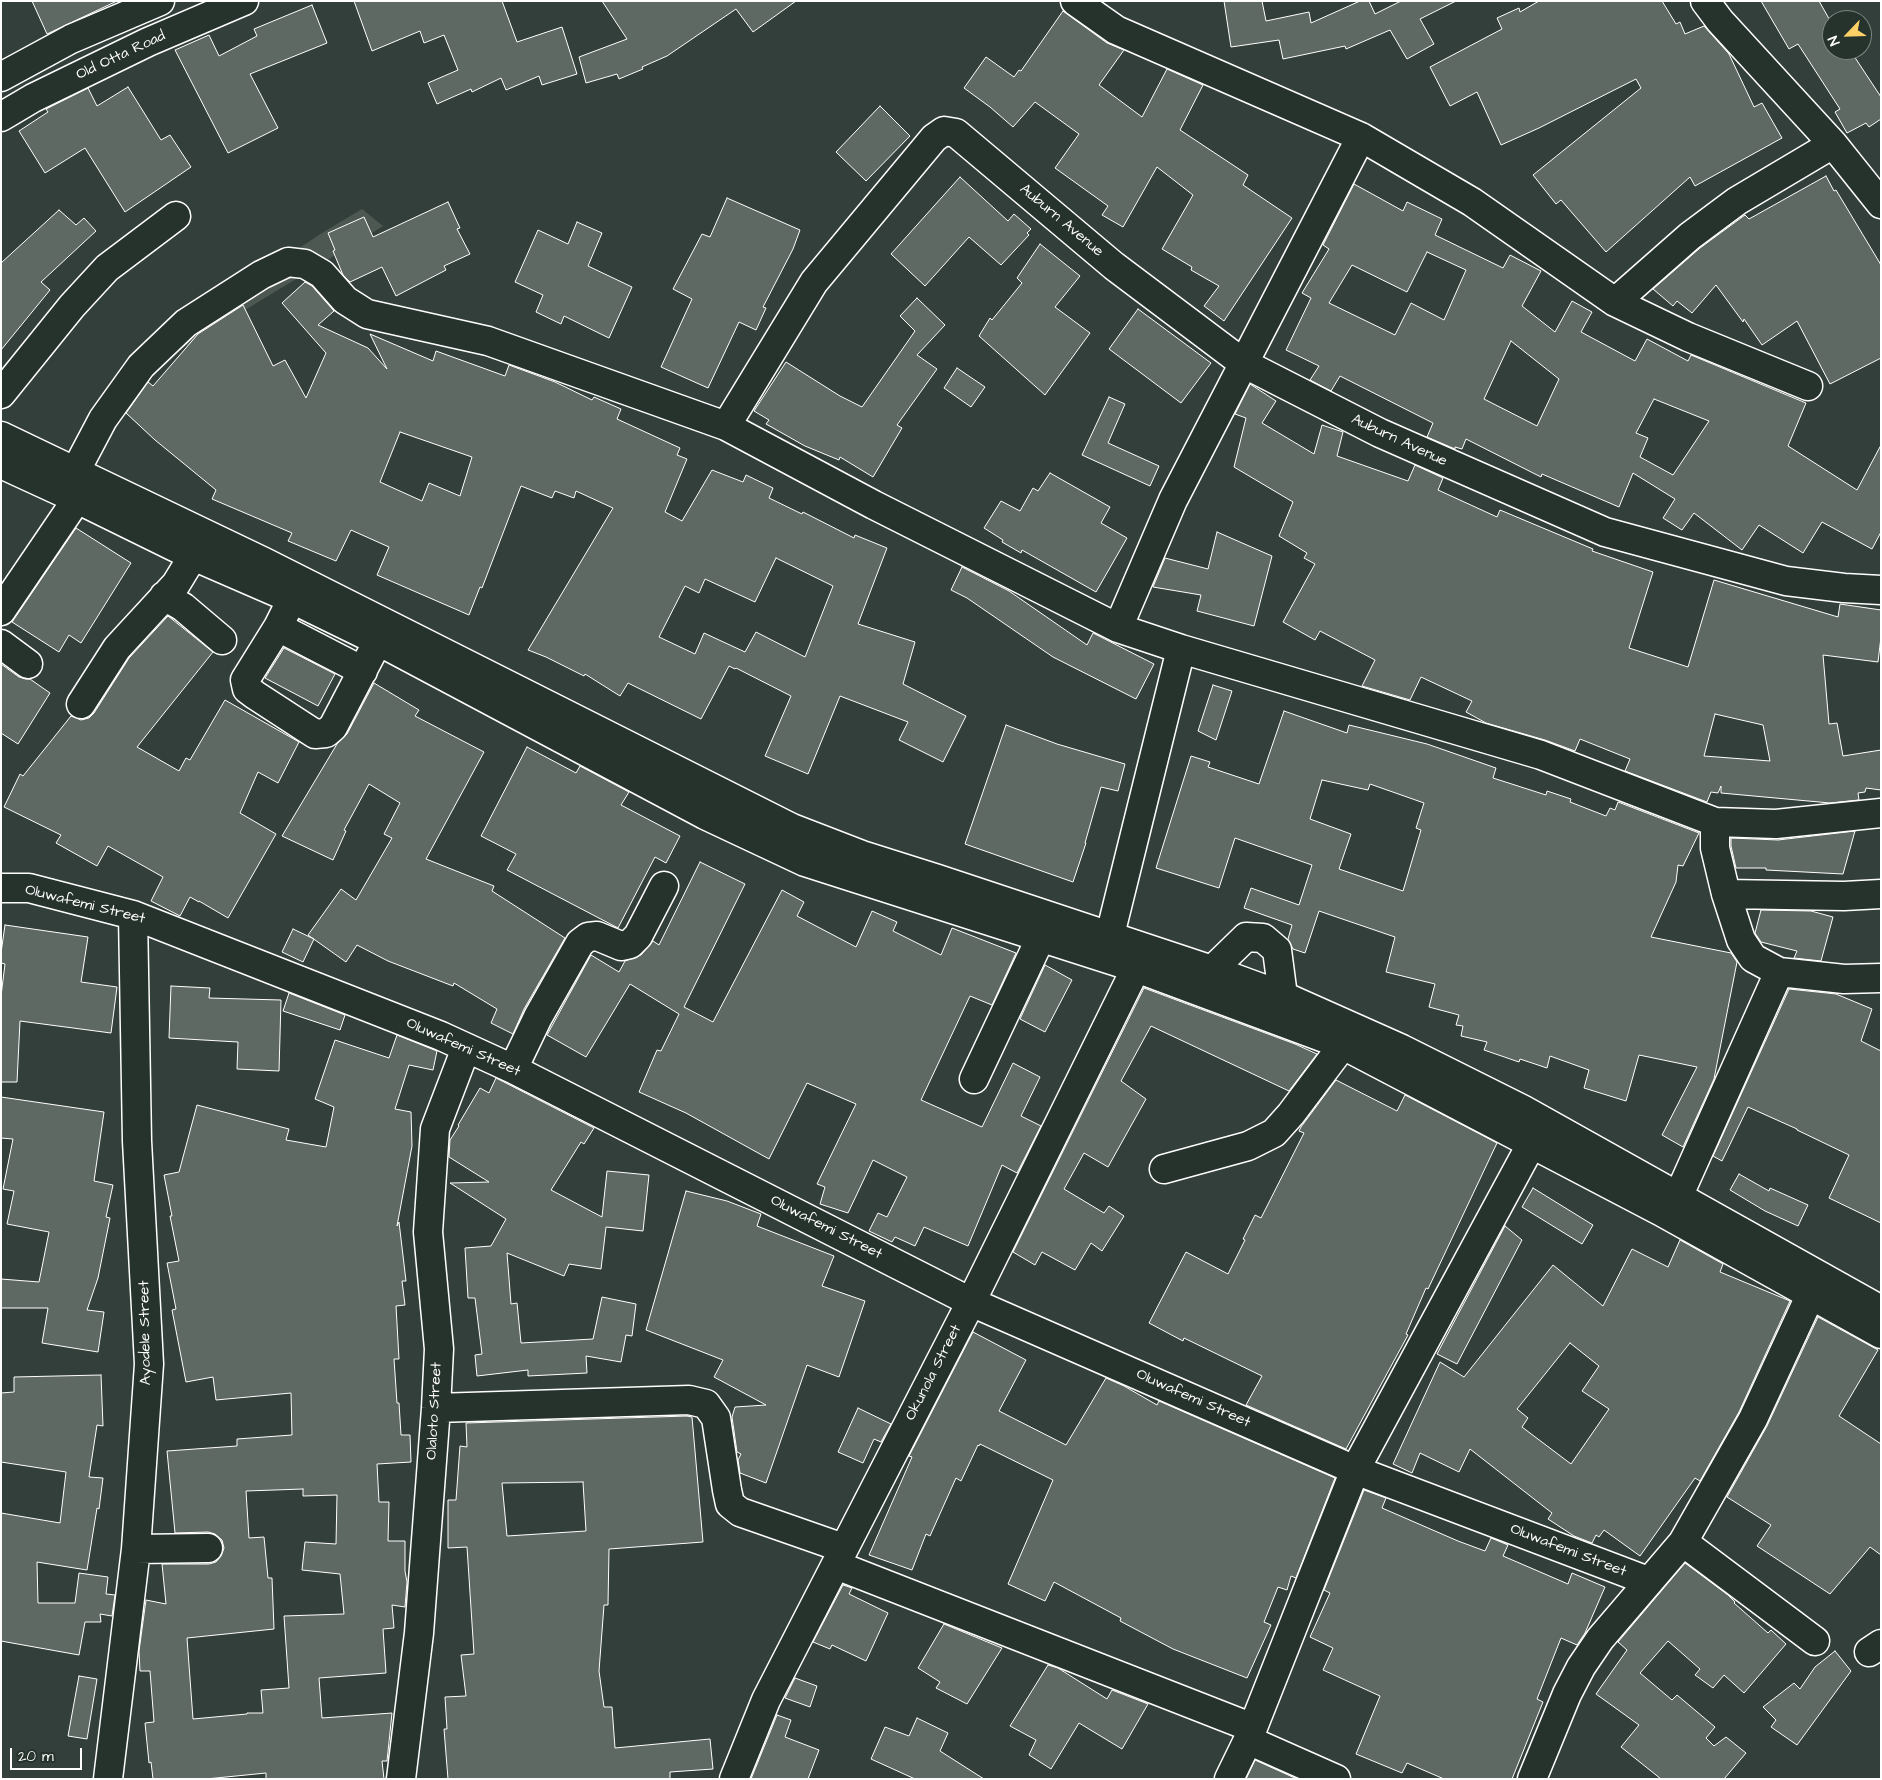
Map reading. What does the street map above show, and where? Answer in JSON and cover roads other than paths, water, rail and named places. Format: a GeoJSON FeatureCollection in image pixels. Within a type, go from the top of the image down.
{"type":"FeatureCollection","features":[{"type":"Feature","properties":{"kind":"street"},"geometry":{"type":"LineString","coordinates":[[1,77],[71,40],[160,1]]}},
{"type":"Feature","properties":{"kind":"street","name":"Old Otta Road"},"geometry":{"type":"LineString","coordinates":[[1,117],[33,98],[148,42],[244,1]]}},
{"type":"Feature","properties":{"kind":"street"},"geometry":{"type":"LineString","coordinates":[[1075,1],[1116,30],[1360,137],[1472,202],[1615,302],[1688,337],[1808,386]]}},
{"type":"Feature","properties":{"kind":"street"},"geometry":{"type":"LineString","coordinates":[[1705,1],[1720,21],[1833,144],[1881,204]]}},
{"type":"Feature","properties":{"kind":"street","name":"Auburn Avenue"},"geometry":{"type":"LineString","coordinates":[[726,426],[814,282],[934,138],[944,131],[956,133],[1114,266],[1243,363],[1414,450],[1604,532],[1786,581],[1881,590]]}},
{"type":"Feature","properties":{"kind":"street"},"geometry":{"type":"LineString","coordinates":[[1118,628],[1173,500],[1360,137]]}},
{"type":"Feature","properties":{"kind":"street"},"geometry":{"type":"LineString","coordinates":[[1615,302],[1690,236],[1737,201],[1833,144]]}},
{"type":"Feature","properties":{"kind":"street"},"geometry":{"type":"LineString","coordinates":[[1,394],[72,306],[107,268],[176,216]]}},
{"type":"Feature","properties":{"kind":"street"},"geometry":{"type":"LineString","coordinates":[[58,472],[102,418],[140,366],[186,323],[262,275],[288,262],[305,264],[322,274],[345,300],[367,314],[488,341],[726,426],[874,505],[1118,628],[1181,649],[1541,755],[1715,822],[1776,824],[1881,814]]}},
{"type":"Feature","properties":{"kind":"street"},"geometry":{"type":"LineString","coordinates":[[2,436],[58,472],[264,562],[792,828],[862,855],[934,891],[1041,937],[1136,968],[1343,1045],[1532,1143],[1881,1334]]}},
{"type":"Feature","properties":{"kind":"street"},"geometry":{"type":"LineString","coordinates":[[1,464],[58,472],[77,499],[193,556],[292,599],[378,641],[706,815],[805,862],[934,891],[1110,935],[1283,996],[1402,1049],[1513,1105],[1881,1310]]}},
{"type":"Feature","properties":{"kind":"street"},"geometry":{"type":"LineString","coordinates":[[1,611],[77,499]]}},
{"type":"Feature","properties":{"kind":"street"},"geometry":{"type":"LineString","coordinates":[[81,704],[117,648],[176,584],[193,556]]}},
{"type":"Feature","properties":{"kind":"street"},"geometry":{"type":"LineString","coordinates":[[164,596],[183,608],[222,640]]}},
{"type":"Feature","properties":{"kind":"street"},"geometry":{"type":"LineString","coordinates":[[292,599],[278,627],[245,680],[247,689],[315,734],[326,733],[333,726],[378,641]]}},
{"type":"Feature","properties":{"kind":"street"},"geometry":{"type":"LineString","coordinates":[[278,627],[363,670]]}},
{"type":"Feature","properties":{"kind":"street"},"geometry":{"type":"LineString","coordinates":[[1,644],[28,664]]}},
{"type":"Feature","properties":{"kind":"street"},"geometry":{"type":"LineString","coordinates":[[1110,935],[1181,649]]}},
{"type":"Feature","properties":{"kind":"street"},"geometry":{"type":"LineString","coordinates":[[1715,822],[1715,848],[1726,894],[1741,940],[1753,958],[1779,972],[1844,979],[1881,978]]}},
{"type":"Feature","properties":{"kind":"street"},"geometry":{"type":"LineString","coordinates":[[512,1069],[538,1017],[580,943],[588,937],[597,936],[622,946],[630,944],[638,936],[664,886]]}},
{"type":"Feature","properties":{"kind":"street","name":"Oluwafemi Street"},"geometry":{"type":"LineString","coordinates":[[1,888],[30,888],[133,915],[466,1048],[512,1069],[971,1302],[1355,1470],[1648,1581]]}},
{"type":"Feature","properties":{"kind":"street"},"geometry":{"type":"LineString","coordinates":[[1726,894],[1844,896],[1881,894]]}},
{"type":"Feature","properties":{"kind":"street","name":"Ayodele Street"},"geometry":{"type":"LineString","coordinates":[[108,1779],[136,1549],[149,1364],[137,1141],[133,915]]}},
{"type":"Feature","properties":{"kind":"street"},"geometry":{"type":"LineString","coordinates":[[974,1080],[1041,937]]}},
{"type":"Feature","properties":{"kind":"street"},"geometry":{"type":"LineString","coordinates":[[1212,970],[1246,937],[1263,938],[1278,950],[1283,996]]}},
{"type":"Feature","properties":{"kind":"street","name":"Okunola Street"},"geometry":{"type":"LineString","coordinates":[[734,1779],[766,1700],[971,1302],[1136,968]]}},
{"type":"Feature","properties":{"kind":"street"},"geometry":{"type":"LineString","coordinates":[[1678,1197],[1779,972]]}},
{"type":"Feature","properties":{"kind":"street"},"geometry":{"type":"LineString","coordinates":[[1164,1169],[1248,1146],[1274,1133],[1291,1114],[1343,1045]]}},
{"type":"Feature","properties":{"kind":"street","name":"Olaloto Street"},"geometry":{"type":"LineString","coordinates":[[401,1779],[420,1632],[439,1349],[428,1232],[430,1179],[435,1129],[466,1048]]}},
{"type":"Feature","properties":{"kind":"street"},"geometry":{"type":"LineString","coordinates":[[1229,1779],[1250,1734],[1355,1470],[1532,1143]]}},
{"type":"Feature","properties":{"kind":"street"},"geometry":{"type":"LineString","coordinates":[[1532,1779],[1567,1694],[1581,1667],[1600,1640],[1648,1581],[1683,1542],[1753,1419],[1811,1294]]}},
{"type":"Feature","properties":{"kind":"street"},"geometry":{"type":"LineString","coordinates":[[436,1408],[689,1400],[706,1404],[716,1418],[730,1504],[740,1512],[1250,1734],[1336,1779]]}},
{"type":"Feature","properties":{"kind":"street"},"geometry":{"type":"LineString","coordinates":[[1683,1542],[1815,1641]]}},
{"type":"Feature","properties":{"kind":"street"},"geometry":{"type":"LineString","coordinates":[[136,1549],[208,1548]]}}]}
